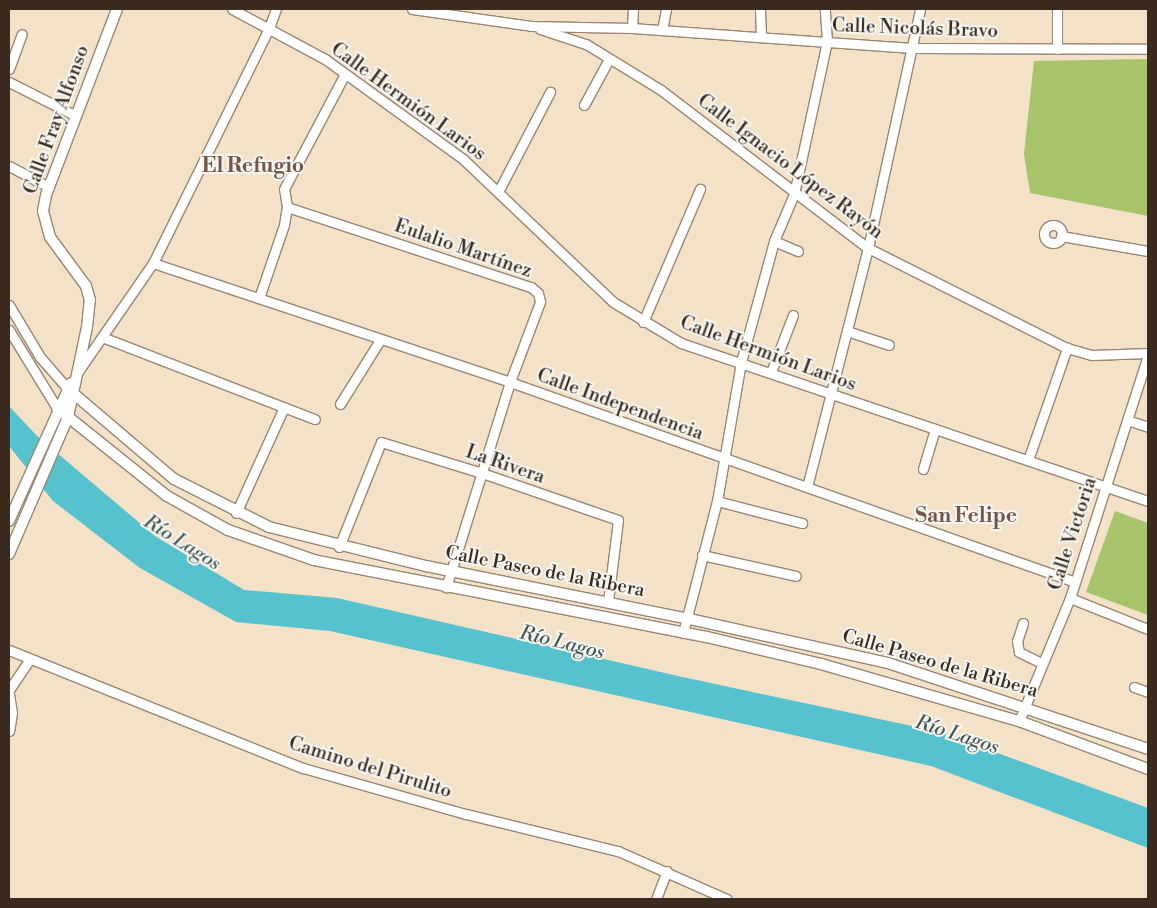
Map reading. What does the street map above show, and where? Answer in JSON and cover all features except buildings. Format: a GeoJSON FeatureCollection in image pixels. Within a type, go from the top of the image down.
{"type":"FeatureCollection","features":[{"type":"Feature","properties":{"kind":"street","name":"Calle Fray Alfonso"},"geometry":{"type":"LineString","coordinates":[[9,554],[67,420],[72,384],[87,327],[90,300],[76,270],[50,237],[43,211],[49,187],[74,115],[117,9]]}},
{"type":"Feature","properties":{"kind":"street","name":"Calle Hermión Larios"},"geometry":{"type":"LineString","coordinates":[[232,9],[325,59],[463,159],[613,302],[643,322],[681,343],[772,372],[828,394],[1148,501]]}},
{"type":"Feature","properties":{"kind":"street"},"geometry":{"type":"LineString","coordinates":[[72,384],[152,263],[269,28],[276,9]]}},
{"type":"Feature","properties":{"kind":"street","name":"Calle Nicolás Bravo"},"geometry":{"type":"LineString","coordinates":[[412,9],[452,12],[531,26],[632,28],[912,48],[1148,49]]}},
{"type":"Feature","properties":{"kind":"street"},"geometry":{"type":"LineString","coordinates":[[632,28],[633,9]]}},
{"type":"Feature","properties":{"kind":"street"},"geometry":{"type":"LineString","coordinates":[[662,30],[666,9]]}},
{"type":"Feature","properties":{"kind":"street"},"geometry":{"type":"LineString","coordinates":[[760,9],[761,36]]}},
{"type":"Feature","properties":{"kind":"street"},"geometry":{"type":"LineString","coordinates":[[683,632],[685,618],[717,501],[741,362],[774,241],[794,194],[827,41],[825,9]]}},
{"type":"Feature","properties":{"kind":"street"},"geometry":{"type":"LineString","coordinates":[[807,488],[828,394],[847,331],[868,248],[920,9]]}},
{"type":"Feature","properties":{"kind":"street"},"geometry":{"type":"LineString","coordinates":[[1057,9],[1057,49]]}},
{"type":"Feature","properties":{"kind":"street","name":"Calle Ignacio López Rayón"},"geometry":{"type":"LineString","coordinates":[[531,26],[586,44],[661,90],[794,194],[868,248],[1067,348],[1092,355],[1148,354]]}},
{"type":"Feature","properties":{"kind":"street"},"geometry":{"type":"LineString","coordinates":[[586,44],[587,27]]}},
{"type":"Feature","properties":{"kind":"street"},"geometry":{"type":"LineString","coordinates":[[9,69],[22,34]]}},
{"type":"Feature","properties":{"kind":"street"},"geometry":{"type":"LineString","coordinates":[[584,105],[609,59]]}},
{"type":"Feature","properties":{"kind":"street"},"geometry":{"type":"LineString","coordinates":[[259,298],[287,207],[284,189],[345,74]]}},
{"type":"Feature","properties":{"kind":"street"},"geometry":{"type":"LineString","coordinates":[[9,82],[74,115]]}},
{"type":"Feature","properties":{"kind":"street"},"geometry":{"type":"LineString","coordinates":[[498,192],[550,92]]}},
{"type":"Feature","properties":{"kind":"street"},"geometry":{"type":"LineString","coordinates":[[9,166],[49,187]]}},
{"type":"Feature","properties":{"kind":"street"},"geometry":{"type":"LineString","coordinates":[[643,322],[700,190]]}},
{"type":"Feature","properties":{"kind":"street","name":"Eulalio Martínez"},"geometry":{"type":"LineString","coordinates":[[287,207],[531,287],[538,292],[540,302],[510,382]]}},
{"type":"Feature","properties":{"kind":"street"},"geometry":{"type":"LineString","coordinates":[[1061,236],[1148,251]]}},
{"type":"Feature","properties":{"kind":"street"},"geometry":{"type":"LineString","coordinates":[[774,241],[798,252]]}},
{"type":"Feature","properties":{"kind":"street","name":"Calle Independencia"},"geometry":{"type":"LineString","coordinates":[[152,263],[510,382],[1075,582]]}},
{"type":"Feature","properties":{"kind":"street","name":"Calle Paseo de la Ribera"},"geometry":{"type":"LineString","coordinates":[[9,305],[40,357],[72,384],[174,479],[236,513],[269,527],[339,547],[685,618],[888,663],[1148,749]]}},
{"type":"Feature","properties":{"kind":"street"},"geometry":{"type":"LineString","coordinates":[[772,372],[793,316]]}},
{"type":"Feature","properties":{"kind":"street","name":"Calle Paseo de la Ribera"},"geometry":{"type":"LineString","coordinates":[[9,330],[56,413],[167,496],[228,530],[314,560],[683,632],[821,664],[1019,721],[1148,769]]}},
{"type":"Feature","properties":{"kind":"street"},"geometry":{"type":"LineString","coordinates":[[847,331],[888,345]]}},
{"type":"Feature","properties":{"kind":"street"},"geometry":{"type":"LineString","coordinates":[[102,338],[315,419]]}},
{"type":"Feature","properties":{"kind":"street"},"geometry":{"type":"LineString","coordinates":[[340,404],[380,340]]}},
{"type":"Feature","properties":{"kind":"street"},"geometry":{"type":"LineString","coordinates":[[1028,460],[1067,348]]}},
{"type":"Feature","properties":{"kind":"street","name":"Calle Victoria"},"geometry":{"type":"LineString","coordinates":[[1019,721],[1070,598],[1148,354]]}},
{"type":"Feature","properties":{"kind":"street"},"geometry":{"type":"LineString","coordinates":[[446,587],[510,382]]}},
{"type":"Feature","properties":{"kind":"street","name":"Calle Fray Alfonso"},"geometry":{"type":"LineString","coordinates":[[11,516],[56,413],[72,384]]}},
{"type":"Feature","properties":{"kind":"street"},"geometry":{"type":"LineString","coordinates":[[236,513],[284,407]]}},
{"type":"Feature","properties":{"kind":"street"},"geometry":{"type":"LineString","coordinates":[[1127,420],[1148,427]]}},
{"type":"Feature","properties":{"kind":"street"},"geometry":{"type":"LineString","coordinates":[[923,469],[934,429]]}},
{"type":"Feature","properties":{"kind":"street","name":"La Rivera"},"geometry":{"type":"LineString","coordinates":[[339,547],[380,442],[482,473],[618,520],[608,602]]}},
{"type":"Feature","properties":{"kind":"street"},"geometry":{"type":"LineString","coordinates":[[717,501],[802,523]]}},
{"type":"Feature","properties":{"kind":"street"},"geometry":{"type":"LineString","coordinates":[[702,555],[796,576]]}},
{"type":"Feature","properties":{"kind":"street"},"geometry":{"type":"LineString","coordinates":[[1070,598],[1148,629]]}},
{"type":"Feature","properties":{"kind":"street"},"geometry":{"type":"LineString","coordinates":[[1023,622],[1017,641],[1019,652],[1042,663]]}},
{"type":"Feature","properties":{"kind":"street","name":"Camino del Pirulito"},"geometry":{"type":"LineString","coordinates":[[9,650],[303,768],[466,814],[618,852],[666,871],[727,899]]}},
{"type":"Feature","properties":{"kind":"street"},"geometry":{"type":"LineString","coordinates":[[9,690],[30,658]]}},
{"type":"Feature","properties":{"kind":"street"},"geometry":{"type":"LineString","coordinates":[[1134,687],[1148,692]]}},
{"type":"Feature","properties":{"kind":"street"},"geometry":{"type":"LineString","coordinates":[[9,694],[12,713],[9,731]]}},
{"type":"Feature","properties":{"kind":"street"},"geometry":{"type":"LineString","coordinates":[[656,899],[666,871]]}},
{"type":"Feature","properties":{"kind":"green space"},"geometry":{"type":"Polygon","coordinates":[[[1148,59],[1148,216],[1030,193],[1024,154],[1034,61],[1148,59]]]}},
{"type":"Feature","properties":{"kind":"green space"},"geometry":{"type":"Polygon","coordinates":[[[1115,511],[1148,523],[1148,615],[1086,592],[1115,511]]]}},
{"type":"Feature","properties":{"kind":"water"},"geometry":{"type":"Polygon","coordinates":[[[9,406],[37,436],[155,536],[244,590],[337,598],[678,676],[940,732],[1148,808],[1148,848],[931,766],[330,631],[236,622],[140,568],[53,501],[9,446],[9,406]]]}},
{"type":"Feature","properties":{"kind":"district","name":"El Refugio"},"geometry":{"type":"Point","coordinates":[253,166]}},
{"type":"Feature","properties":{"kind":"district","name":"San Felipe"},"geometry":{"type":"Point","coordinates":[966,516]}},
{"type":"Feature","properties":{"kind":"water label","name":"Río Lagos"},"geometry":{"type":"Point","coordinates":[182,543]}},
{"type":"Feature","properties":{"kind":"water label","name":"Río Lagos"},"geometry":{"type":"Point","coordinates":[562,643]}},
{"type":"Feature","properties":{"kind":"water label","name":"Río Lagos"},"geometry":{"type":"Point","coordinates":[957,735]}}]}
